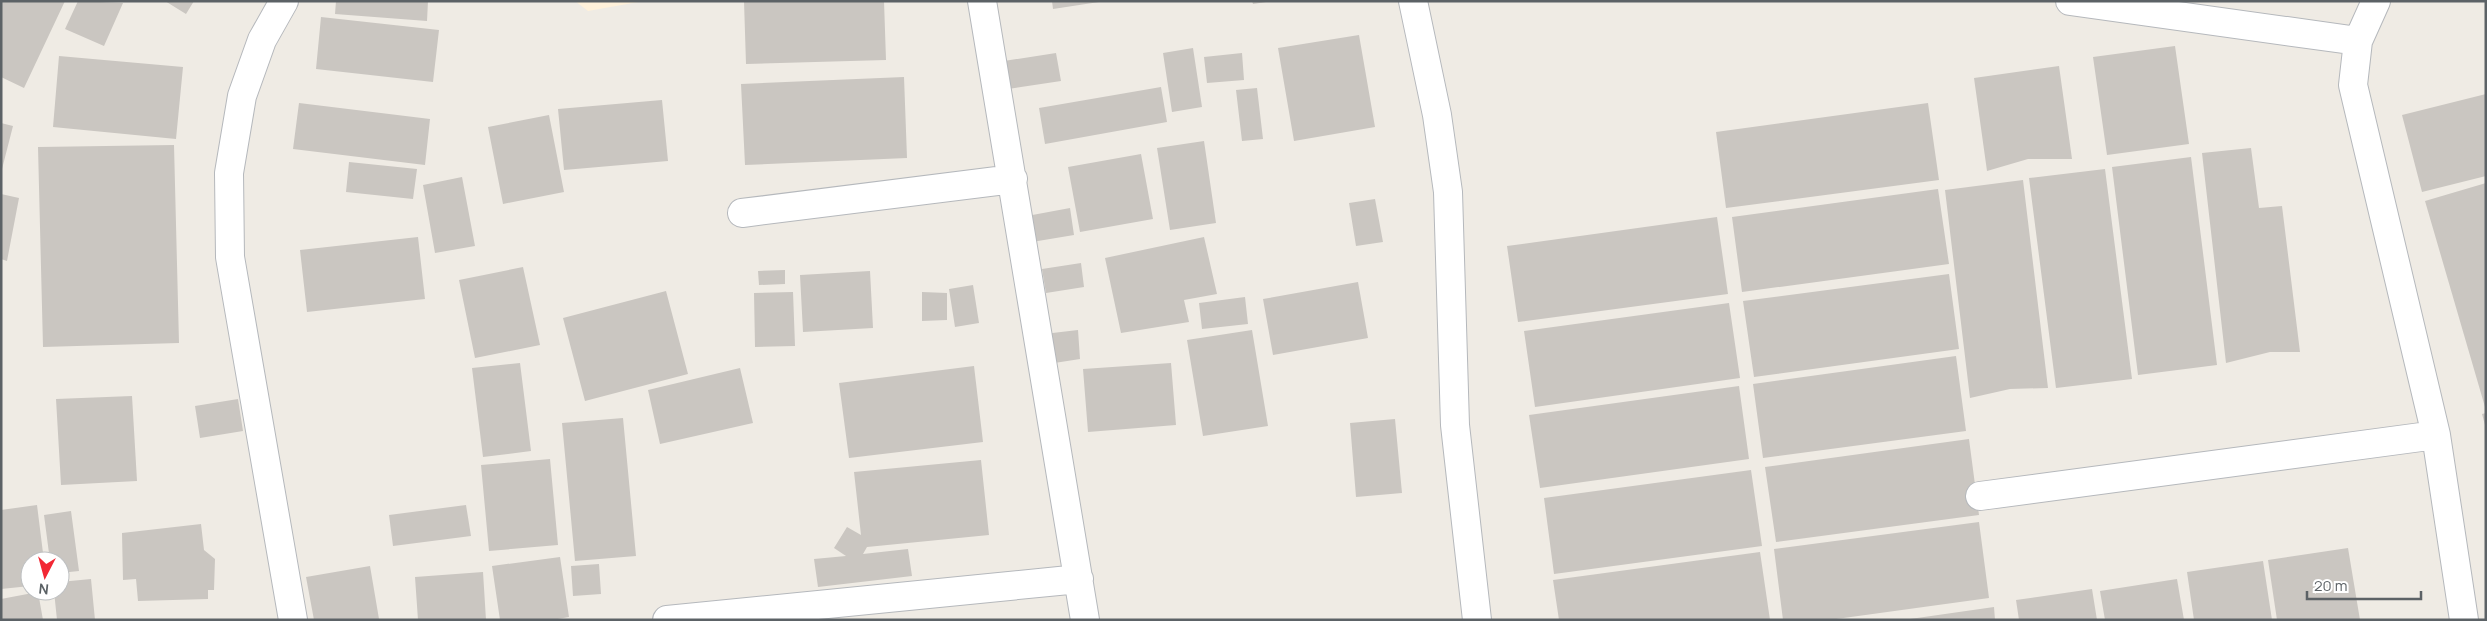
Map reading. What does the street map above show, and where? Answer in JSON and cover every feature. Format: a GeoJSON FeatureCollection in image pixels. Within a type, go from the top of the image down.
{"type":"FeatureCollection","features":[{"type":"Feature","properties":{"kind":"street"},"geometry":{"type":"LineString","coordinates":[[284,1],[262,40],[242,96],[229,173],[230,257],[293,620]]}},
{"type":"Feature","properties":{"kind":"street"},"geometry":{"type":"LineString","coordinates":[[982,1],[1085,620]]}},
{"type":"Feature","properties":{"kind":"street"},"geometry":{"type":"LineString","coordinates":[[1413,1],[1437,115],[1448,192],[1455,425],[1477,620]]}},
{"type":"Feature","properties":{"kind":"street"},"geometry":{"type":"LineString","coordinates":[[2070,1],[2358,41]]}},
{"type":"Feature","properties":{"kind":"street"},"geometry":{"type":"LineString","coordinates":[[2376,1],[2358,41],[2353,85],[2436,435],[2464,620]]}},
{"type":"Feature","properties":{"kind":"street"},"geometry":{"type":"LineString","coordinates":[[742,213],[1013,179]]}},
{"type":"Feature","properties":{"kind":"street"},"geometry":{"type":"LineString","coordinates":[[1980,496],[2436,435]]}},
{"type":"Feature","properties":{"kind":"street"},"geometry":{"type":"LineString","coordinates":[[667,620],[1079,579]]}},
{"type":"Feature","properties":{"kind":"shaded area"},"geometry":{"type":"Polygon","coordinates":[[[575,1],[644,1],[588,11],[575,1]]]}},
{"type":"Feature","properties":{"kind":"building"},"geometry":{"type":"Polygon","coordinates":[[[1,1],[65,1],[24,88],[1,77],[1,1]]]}},
{"type":"Feature","properties":{"kind":"building"},"geometry":{"type":"Polygon","coordinates":[[[78,1],[123,3],[104,46],[65,29],[78,1]]]}},
{"type":"Feature","properties":{"kind":"building"},"geometry":{"type":"Polygon","coordinates":[[[165,1],[194,1],[186,14],[165,1]]]}},
{"type":"Feature","properties":{"kind":"building"},"geometry":{"type":"Polygon","coordinates":[[[336,1],[428,1],[427,21],[335,14],[336,1]]]}},
{"type":"Feature","properties":{"kind":"building"},"geometry":{"type":"Polygon","coordinates":[[[744,1],[884,1],[886,60],[746,64],[744,1]]]}},
{"type":"Feature","properties":{"kind":"building"},"geometry":{"type":"Polygon","coordinates":[[[1052,1],[1099,1],[1099,2],[1053,9],[1052,1]]]}},
{"type":"Feature","properties":{"kind":"building"},"geometry":{"type":"Polygon","coordinates":[[[1252,1],[1266,1],[1266,2],[1253,4],[1252,1]]]}},
{"type":"Feature","properties":{"kind":"building"},"geometry":{"type":"Polygon","coordinates":[[[321,17],[439,30],[433,82],[316,69],[321,17]]]}},
{"type":"Feature","properties":{"kind":"building"},"geometry":{"type":"Polygon","coordinates":[[[1359,35],[1375,127],[1294,141],[1278,48],[1359,35]]]}},
{"type":"Feature","properties":{"kind":"building"},"geometry":{"type":"Polygon","coordinates":[[[2175,46],[2189,144],[2107,155],[2093,57],[2175,46]]]}},
{"type":"Feature","properties":{"kind":"building"},"geometry":{"type":"Polygon","coordinates":[[[1193,48],[1202,107],[1172,112],[1163,53],[1193,48]]]}},
{"type":"Feature","properties":{"kind":"building"},"geometry":{"type":"Polygon","coordinates":[[[1056,53],[1061,81],[1008,89],[1004,61],[1056,53]]]}},
{"type":"Feature","properties":{"kind":"building"},"geometry":{"type":"Polygon","coordinates":[[[1242,53],[1244,80],[1207,83],[1204,57],[1242,53]]]}},
{"type":"Feature","properties":{"kind":"building"},"geometry":{"type":"Polygon","coordinates":[[[59,56],[183,67],[176,139],[53,127],[59,56]]]}},
{"type":"Feature","properties":{"kind":"building"},"geometry":{"type":"Polygon","coordinates":[[[2059,66],[2072,159],[2028,159],[1987,171],[1974,78],[2059,66]]]}},
{"type":"Feature","properties":{"kind":"building"},"geometry":{"type":"Polygon","coordinates":[[[904,77],[907,158],[745,165],[741,84],[904,77]]]}},
{"type":"Feature","properties":{"kind":"building"},"geometry":{"type":"Polygon","coordinates":[[[1161,87],[1167,122],[1045,144],[1039,108],[1161,87]]]}},
{"type":"Feature","properties":{"kind":"building"},"geometry":{"type":"Polygon","coordinates":[[[1257,88],[1263,139],[1242,141],[1236,90],[1257,88]]]}},
{"type":"Feature","properties":{"kind":"building"},"geometry":{"type":"Polygon","coordinates":[[[2486,94],[2486,176],[2422,192],[2402,115],[2486,94]]]}},
{"type":"Feature","properties":{"kind":"building"},"geometry":{"type":"Polygon","coordinates":[[[662,100],[668,161],[564,170],[558,109],[662,100]]]}},
{"type":"Feature","properties":{"kind":"building"},"geometry":{"type":"Polygon","coordinates":[[[299,103],[430,119],[425,165],[293,149],[299,103]]]}},
{"type":"Feature","properties":{"kind":"building"},"geometry":{"type":"Polygon","coordinates":[[[1928,103],[1939,180],[1726,208],[1716,132],[1928,103]]]}},
{"type":"Feature","properties":{"kind":"building"},"geometry":{"type":"Polygon","coordinates":[[[549,115],[564,192],[503,204],[488,127],[549,115]]]}},
{"type":"Feature","properties":{"kind":"building"},"geometry":{"type":"Polygon","coordinates":[[[1,123],[13,126],[2,169],[1,169],[1,123]]]}},
{"type":"Feature","properties":{"kind":"building"},"geometry":{"type":"Polygon","coordinates":[[[1204,141],[1216,223],[1170,230],[1157,148],[1204,141]]]}},
{"type":"Feature","properties":{"kind":"building"},"geometry":{"type":"Polygon","coordinates":[[[174,145],[179,343],[43,347],[38,147],[174,145]]]}},
{"type":"Feature","properties":{"kind":"building"},"geometry":{"type":"Polygon","coordinates":[[[2251,148],[2259,208],[2282,206],[2300,352],[2270,352],[2226,363],[2202,153],[2251,148]]]}},
{"type":"Feature","properties":{"kind":"building"},"geometry":{"type":"Polygon","coordinates":[[[1141,154],[1153,219],[1080,232],[1068,167],[1141,154]]]}},
{"type":"Feature","properties":{"kind":"building"},"geometry":{"type":"Polygon","coordinates":[[[2191,157],[2217,365],[2138,375],[2112,167],[2191,157]]]}},
{"type":"Feature","properties":{"kind":"building"},"geometry":{"type":"Polygon","coordinates":[[[349,162],[417,169],[413,199],[346,192],[349,162]]]}},
{"type":"Feature","properties":{"kind":"building"},"geometry":{"type":"Polygon","coordinates":[[[2105,169],[2132,379],[2056,388],[2029,178],[2105,169]]]}},
{"type":"Feature","properties":{"kind":"building"},"geometry":{"type":"Polygon","coordinates":[[[462,177],[475,246],[435,253],[423,185],[462,177]]]}},
{"type":"Feature","properties":{"kind":"building"},"geometry":{"type":"Polygon","coordinates":[[[2023,180],[2048,388],[2010,389],[1970,398],[1945,190],[2023,180]]]}},
{"type":"Feature","properties":{"kind":"building"},"geometry":{"type":"Polygon","coordinates":[[[2486,183],[2486,407],[2485,407],[2425,201],[2486,183]]]}},
{"type":"Feature","properties":{"kind":"building"},"geometry":{"type":"Polygon","coordinates":[[[1938,189],[1949,264],[1742,292],[1732,217],[1938,189]]]}},
{"type":"Feature","properties":{"kind":"building"},"geometry":{"type":"Polygon","coordinates":[[[1,194],[19,198],[7,261],[1,259],[1,194]]]}},
{"type":"Feature","properties":{"kind":"building"},"geometry":{"type":"Polygon","coordinates":[[[1375,199],[1383,242],[1356,246],[1349,203],[1375,199]]]}},
{"type":"Feature","properties":{"kind":"building"},"geometry":{"type":"Polygon","coordinates":[[[1070,208],[1074,235],[1032,242],[1027,216],[1070,208]]]}},
{"type":"Feature","properties":{"kind":"building"},"geometry":{"type":"Polygon","coordinates":[[[1717,217],[1728,294],[1518,322],[1507,246],[1717,217]]]}},
{"type":"Feature","properties":{"kind":"building"},"geometry":{"type":"Polygon","coordinates":[[[418,237],[425,299],[307,312],[300,250],[418,237]]]}},
{"type":"Feature","properties":{"kind":"building"},"geometry":{"type":"Polygon","coordinates":[[[1204,237],[1217,294],[1184,300],[1189,322],[1121,333],[1105,258],[1204,237]]]}},
{"type":"Feature","properties":{"kind":"building"},"geometry":{"type":"Polygon","coordinates":[[[1081,263],[1084,287],[1046,293],[1042,269],[1081,263]]]}},
{"type":"Feature","properties":{"kind":"building"},"geometry":{"type":"Polygon","coordinates":[[[523,267],[540,345],[475,358],[459,280],[523,267]]]}},
{"type":"Feature","properties":{"kind":"building"},"geometry":{"type":"Polygon","coordinates":[[[785,270],[785,284],[759,285],[758,271],[785,270]]]}},
{"type":"Feature","properties":{"kind":"building"},"geometry":{"type":"Polygon","coordinates":[[[870,271],[873,328],[803,332],[800,275],[870,271]]]}},
{"type":"Feature","properties":{"kind":"building"},"geometry":{"type":"Polygon","coordinates":[[[1949,274],[1959,349],[1754,377],[1743,301],[1949,274]]]}},
{"type":"Feature","properties":{"kind":"building"},"geometry":{"type":"Polygon","coordinates":[[[1358,282],[1368,338],[1273,355],[1263,299],[1358,282]]]}},
{"type":"Feature","properties":{"kind":"building"},"geometry":{"type":"Polygon","coordinates":[[[973,285],[979,323],[955,327],[949,289],[973,285]]]}},
{"type":"Feature","properties":{"kind":"building"},"geometry":{"type":"Polygon","coordinates":[[[666,291],[688,374],[585,401],[563,318],[666,291]]]}},
{"type":"Feature","properties":{"kind":"building"},"geometry":{"type":"Polygon","coordinates":[[[793,292],[795,346],[755,347],[754,293],[793,292]]]}},
{"type":"Feature","properties":{"kind":"building"},"geometry":{"type":"Polygon","coordinates":[[[922,292],[947,293],[947,320],[922,321],[922,292]]]}},
{"type":"Feature","properties":{"kind":"building"},"geometry":{"type":"Polygon","coordinates":[[[1245,297],[1248,324],[1202,329],[1199,303],[1245,297]]]}},
{"type":"Feature","properties":{"kind":"building"},"geometry":{"type":"Polygon","coordinates":[[[1729,303],[1740,378],[1535,407],[1524,331],[1729,303]]]}},
{"type":"Feature","properties":{"kind":"building"},"geometry":{"type":"Polygon","coordinates":[[[1078,330],[1080,359],[1048,364],[1044,334],[1078,330]]]}},
{"type":"Feature","properties":{"kind":"building"},"geometry":{"type":"Polygon","coordinates":[[[1252,330],[1268,426],[1203,436],[1187,340],[1252,330]]]}},
{"type":"Feature","properties":{"kind":"building"},"geometry":{"type":"Polygon","coordinates":[[[1956,356],[1966,431],[1763,458],[1753,384],[1956,356]]]}},
{"type":"Feature","properties":{"kind":"building"},"geometry":{"type":"Polygon","coordinates":[[[520,363],[531,451],[483,457],[472,368],[520,363]]]}},
{"type":"Feature","properties":{"kind":"building"},"geometry":{"type":"Polygon","coordinates":[[[1171,363],[1176,425],[1088,432],[1083,369],[1171,363]]]}},
{"type":"Feature","properties":{"kind":"building"},"geometry":{"type":"Polygon","coordinates":[[[974,366],[983,442],[849,458],[839,383],[974,366]]]}},
{"type":"Feature","properties":{"kind":"building"},"geometry":{"type":"Polygon","coordinates":[[[740,368],[753,423],[660,444],[648,390],[740,368]]]}},
{"type":"Feature","properties":{"kind":"building"},"geometry":{"type":"Polygon","coordinates":[[[1739,386],[1749,459],[1540,488],[1529,415],[1739,386]]]}},
{"type":"Feature","properties":{"kind":"building"},"geometry":{"type":"Polygon","coordinates":[[[132,396],[137,481],[61,485],[56,399],[132,396]]]}},
{"type":"Feature","properties":{"kind":"building"},"geometry":{"type":"Polygon","coordinates":[[[238,399],[243,431],[200,438],[195,406],[238,399]]]}},
{"type":"Feature","properties":{"kind":"building"},"geometry":{"type":"Polygon","coordinates":[[[2486,413],[2486,425],[2485,425],[2482,414],[2486,413]]]}},
{"type":"Feature","properties":{"kind":"building"},"geometry":{"type":"Polygon","coordinates":[[[623,418],[636,556],[575,561],[562,423],[623,418]]]}},
{"type":"Feature","properties":{"kind":"building"},"geometry":{"type":"Polygon","coordinates":[[[1395,419],[1402,493],[1356,497],[1350,423],[1395,419]]]}},
{"type":"Feature","properties":{"kind":"building"},"geometry":{"type":"Polygon","coordinates":[[[1969,439],[1979,515],[1776,542],[1765,467],[1969,439]]]}},
{"type":"Feature","properties":{"kind":"building"},"geometry":{"type":"Polygon","coordinates":[[[550,459],[558,545],[489,551],[481,465],[550,459]]]}},
{"type":"Feature","properties":{"kind":"building"},"geometry":{"type":"Polygon","coordinates":[[[981,460],[989,535],[867,547],[863,554],[908,549],[912,576],[818,587],[814,559],[846,556],[834,548],[847,527],[861,535],[854,472],[981,460]]]}},
{"type":"Feature","properties":{"kind":"building"},"geometry":{"type":"Polygon","coordinates":[[[1751,470],[1762,546],[1554,574],[1544,498],[1751,470]]]}},
{"type":"Feature","properties":{"kind":"building"},"geometry":{"type":"Polygon","coordinates":[[[37,505],[43,551],[20,551],[20,587],[1,589],[1,510],[37,505]]]}},
{"type":"Feature","properties":{"kind":"building"},"geometry":{"type":"Polygon","coordinates":[[[466,505],[471,536],[393,546],[389,515],[466,505]]]}},
{"type":"Feature","properties":{"kind":"building"},"geometry":{"type":"Polygon","coordinates":[[[71,511],[79,571],[70,572],[70,551],[49,551],[44,515],[71,511]]]}},
{"type":"Feature","properties":{"kind":"building"},"geometry":{"type":"Polygon","coordinates":[[[1979,522],[1989,598],[1829,620],[1783,620],[1774,549],[1979,522]]]}},
{"type":"Feature","properties":{"kind":"building"},"geometry":{"type":"Polygon","coordinates":[[[201,524],[204,550],[215,559],[214,590],[208,590],[208,599],[138,601],[136,579],[123,580],[122,533],[201,524]]]}},
{"type":"Feature","properties":{"kind":"building"},"geometry":{"type":"Polygon","coordinates":[[[2348,548],[2360,620],[2277,620],[2268,560],[2348,548]]]}},
{"type":"Feature","properties":{"kind":"building"},"geometry":{"type":"Polygon","coordinates":[[[1760,552],[1770,620],[1559,620],[1553,580],[1760,552]]]}},
{"type":"Feature","properties":{"kind":"building"},"geometry":{"type":"Polygon","coordinates":[[[560,557],[569,617],[552,620],[500,620],[492,566],[560,557]]]}},
{"type":"Feature","properties":{"kind":"building"},"geometry":{"type":"Polygon","coordinates":[[[2263,561],[2272,620],[2194,620],[2187,572],[2263,561]]]}},
{"type":"Feature","properties":{"kind":"building"},"geometry":{"type":"Polygon","coordinates":[[[599,564],[601,594],[573,596],[571,566],[599,564]]]}},
{"type":"Feature","properties":{"kind":"building"},"geometry":{"type":"Polygon","coordinates":[[[370,566],[379,619],[314,620],[306,577],[370,566]]]}},
{"type":"Feature","properties":{"kind":"building"},"geometry":{"type":"Polygon","coordinates":[[[483,572],[486,620],[418,620],[415,577],[483,572]]]}},
{"type":"Feature","properties":{"kind":"building"},"geometry":{"type":"Polygon","coordinates":[[[91,579],[95,620],[57,620],[55,601],[70,601],[70,581],[91,579]]]}},
{"type":"Feature","properties":{"kind":"building"},"geometry":{"type":"Polygon","coordinates":[[[2177,579],[2184,620],[2105,620],[2100,591],[2177,579]]]}},
{"type":"Feature","properties":{"kind":"building"},"geometry":{"type":"Polygon","coordinates":[[[2092,589],[2097,620],[2019,620],[2016,600],[2092,589]]]}},
{"type":"Feature","properties":{"kind":"building"},"geometry":{"type":"Polygon","coordinates":[[[20,595],[20,601],[40,601],[43,620],[1,620],[1,599],[20,595]]]}},
{"type":"Feature","properties":{"kind":"building"},"geometry":{"type":"Polygon","coordinates":[[[1994,607],[1995,620],[1910,620],[1910,619],[1994,607]]]}}]}
